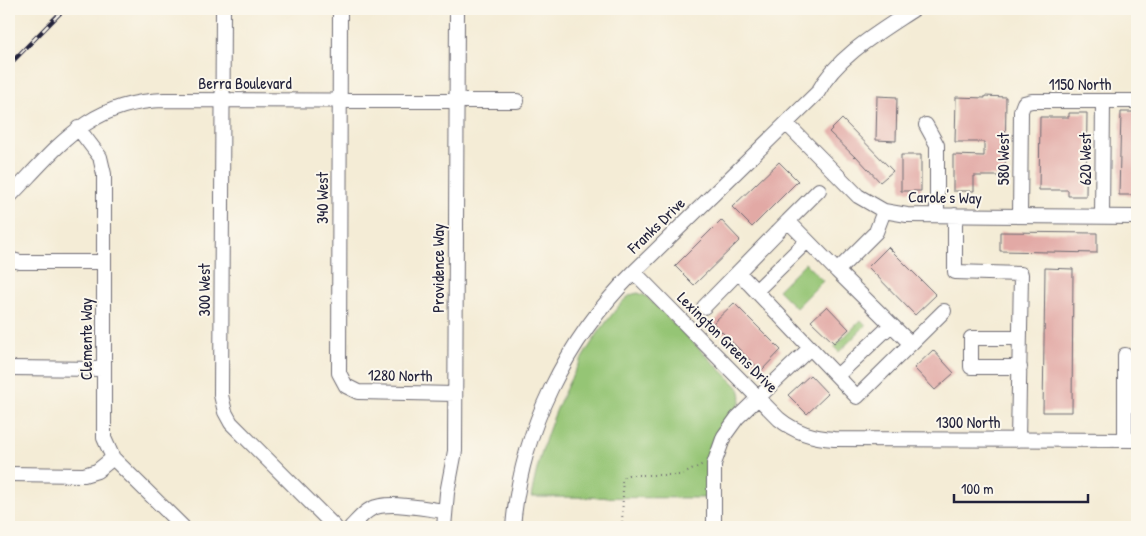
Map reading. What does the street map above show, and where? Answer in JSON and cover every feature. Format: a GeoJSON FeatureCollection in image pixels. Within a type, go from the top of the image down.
{"type":"FeatureCollection","features":[{"type":"Feature","properties":{"kind":"street","name":"300 West"},"geometry":{"type":"LineString","coordinates":[[223,9],[221,395],[223,406],[231,423],[335,527]]}},
{"type":"Feature","properties":{"kind":"street","name":"340 West"},"geometry":{"type":"LineString","coordinates":[[340,9],[339,368],[341,378],[346,386]]}},
{"type":"Feature","properties":{"kind":"street","name":"Providence Way"},"geometry":{"type":"LineString","coordinates":[[444,527],[455,451],[457,9]]}},
{"type":"Feature","properties":{"kind":"street","name":"Franks Drive"},"geometry":{"type":"LineString","coordinates":[[513,527],[516,500],[524,462],[549,392],[582,333],[614,291],[818,92],[825,80],[852,54],[873,36],[914,9]]}},
{"type":"Feature","properties":{"kind":"street","name":"Berra Boulevard"},"geometry":{"type":"LineString","coordinates":[[9,197],[78,128],[104,112],[136,101],[517,101]]}},
{"type":"Feature","properties":{"kind":"street","name":"1150 North"},"geometry":{"type":"LineString","coordinates":[[1024,103],[1032,101],[1137,101]]}},
{"type":"Feature","properties":{"kind":"street","name":"620 West"},"geometry":{"type":"LineString","coordinates":[[1102,102],[1102,217]]}},
{"type":"Feature","properties":{"kind":"street","name":"580 West"},"geometry":{"type":"LineString","coordinates":[[1020,216],[1021,111],[1024,103]]}},
{"type":"Feature","properties":{"kind":"street","name":"Carole's Way"},"geometry":{"type":"LineString","coordinates":[[786,123],[858,196],[884,210],[907,215],[1137,217]]}},
{"type":"Feature","properties":{"kind":"street"},"geometry":{"type":"LineString","coordinates":[[926,125],[937,145],[937,215]]}},
{"type":"Feature","properties":{"kind":"street","name":"Clemente Way"},"geometry":{"type":"LineString","coordinates":[[78,128],[100,157],[104,168],[103,432],[106,444],[113,458],[183,527]]}},
{"type":"Feature","properties":{"kind":"street"},"geometry":{"type":"LineString","coordinates":[[704,306],[819,190]]}},
{"type":"Feature","properties":{"kind":"street"},"geometry":{"type":"LineString","coordinates":[[837,271],[876,232],[884,210]]}},
{"type":"Feature","properties":{"kind":"street"},"geometry":{"type":"LineString","coordinates":[[955,215],[955,272],[1021,274],[1018,440]]}},
{"type":"Feature","properties":{"kind":"street"},"geometry":{"type":"LineString","coordinates":[[788,221],[910,344]]}},
{"type":"Feature","properties":{"kind":"street"},"geometry":{"type":"LineString","coordinates":[[756,291],[807,241]]}},
{"type":"Feature","properties":{"kind":"street"},"geometry":{"type":"LineString","coordinates":[[9,259],[20,262],[104,262]]}},
{"type":"Feature","properties":{"kind":"street","name":"Lexington Greens Drive"},"geometry":{"type":"LineString","coordinates":[[634,272],[788,426],[800,432]]}},
{"type":"Feature","properties":{"kind":"street"},"geometry":{"type":"LineString","coordinates":[[738,272],[857,397],[944,311]]}},
{"type":"Feature","properties":{"kind":"street"},"geometry":{"type":"LineString","coordinates":[[837,376],[891,325]]}},
{"type":"Feature","properties":{"kind":"street"},"geometry":{"type":"LineString","coordinates":[[1020,338],[971,338],[971,367],[1020,367]]}},
{"type":"Feature","properties":{"kind":"street"},"geometry":{"type":"LineString","coordinates":[[714,527],[716,455],[730,427],[810,348]]}},
{"type":"Feature","properties":{"kind":"street"},"geometry":{"type":"LineString","coordinates":[[1125,355],[1131,385],[1131,440]]}},
{"type":"Feature","properties":{"kind":"street"},"geometry":{"type":"LineString","coordinates":[[9,368],[103,369]]}},
{"type":"Feature","properties":{"kind":"street","name":"1280 North"},"geometry":{"type":"LineString","coordinates":[[346,386],[354,391],[363,393],[455,394]]}},
{"type":"Feature","properties":{"kind":"street","name":"1300 North"},"geometry":{"type":"LineString","coordinates":[[800,432],[834,439],[1131,440]]}},
{"type":"Feature","properties":{"kind":"street"},"geometry":{"type":"LineString","coordinates":[[9,474],[84,475],[97,471],[113,458]]}},
{"type":"Feature","properties":{"kind":"street"},"geometry":{"type":"LineString","coordinates":[[351,527],[367,512],[380,506],[390,505],[445,511]]}},
{"type":"Feature","properties":{"kind":"path"},"geometry":{"type":"LineString","coordinates":[[622,527],[622,481],[624,478],[628,476],[682,475],[704,464]]}},
{"type":"Feature","properties":{"kind":"green space"},"geometry":{"type":"Polygon","coordinates":[[[805,263],[823,281],[796,308],[778,290],[805,263]]]}},
{"type":"Feature","properties":{"kind":"green space"},"geometry":{"type":"Polygon","coordinates":[[[638,293],[646,296],[738,387],[740,392],[741,397],[738,406],[721,428],[711,448],[707,469],[707,498],[531,497],[550,425],[570,380],[595,337],[610,317],[629,296],[638,293]]]}},
{"type":"Feature","properties":{"kind":"green space"},"geometry":{"type":"Polygon","coordinates":[[[861,320],[866,325],[839,352],[834,347],[861,320]]]}},
{"type":"Feature","properties":{"kind":"building"},"geometry":{"type":"Polygon","coordinates":[[[877,96],[897,97],[896,141],[876,140],[877,96]]]}},
{"type":"Feature","properties":{"kind":"building"},"geometry":{"type":"Polygon","coordinates":[[[985,96],[1006,97],[1005,176],[974,176],[974,191],[953,191],[953,155],[984,156],[984,142],[955,142],[956,97],[985,98],[985,96]]]}},
{"type":"Feature","properties":{"kind":"building"},"geometry":{"type":"Polygon","coordinates":[[[1121,112],[1137,112],[1137,195],[1119,195],[1121,112]]]}},
{"type":"Feature","properties":{"kind":"building"},"geometry":{"type":"Polygon","coordinates":[[[1069,113],[1087,113],[1086,196],[1068,196],[1068,190],[1039,190],[1040,117],[1069,117],[1069,113]]]}},
{"type":"Feature","properties":{"kind":"building"},"geometry":{"type":"Polygon","coordinates":[[[842,119],[893,171],[880,182],[856,156],[829,132],[842,119]]]}},
{"type":"Feature","properties":{"kind":"building"},"geometry":{"type":"Polygon","coordinates":[[[901,155],[921,155],[921,191],[901,191],[901,155]]]}},
{"type":"Feature","properties":{"kind":"building"},"geometry":{"type":"Polygon","coordinates":[[[779,162],[798,181],[752,227],[732,207],[779,162]]]}},
{"type":"Feature","properties":{"kind":"building"},"geometry":{"type":"Polygon","coordinates":[[[721,220],[740,240],[694,285],[675,266],[721,220]]]}},
{"type":"Feature","properties":{"kind":"building"},"geometry":{"type":"Polygon","coordinates":[[[1000,232],[1097,233],[1097,253],[1000,251],[1000,232]]]}},
{"type":"Feature","properties":{"kind":"building"},"geometry":{"type":"Polygon","coordinates":[[[888,247],[936,295],[915,315],[868,267],[888,247]]]}},
{"type":"Feature","properties":{"kind":"building"},"geometry":{"type":"Polygon","coordinates":[[[1045,268],[1073,269],[1072,412],[1043,412],[1045,268]]]}},
{"type":"Feature","properties":{"kind":"building"},"geometry":{"type":"Polygon","coordinates":[[[734,303],[781,350],[761,371],[713,323],[734,303]]]}},
{"type":"Feature","properties":{"kind":"building"},"geometry":{"type":"Polygon","coordinates":[[[827,306],[849,329],[834,343],[811,321],[827,306]]]}},
{"type":"Feature","properties":{"kind":"building"},"geometry":{"type":"Polygon","coordinates":[[[933,350],[954,373],[935,390],[914,368],[933,350]]]}},
{"type":"Feature","properties":{"kind":"building"},"geometry":{"type":"Polygon","coordinates":[[[810,375],[828,394],[807,414],[788,395],[810,375]]]}},
{"type":"Feature","properties":{"kind":"railway"},"geometry":{"type":"LineString","coordinates":[[9,65],[64,9]]}}]}
